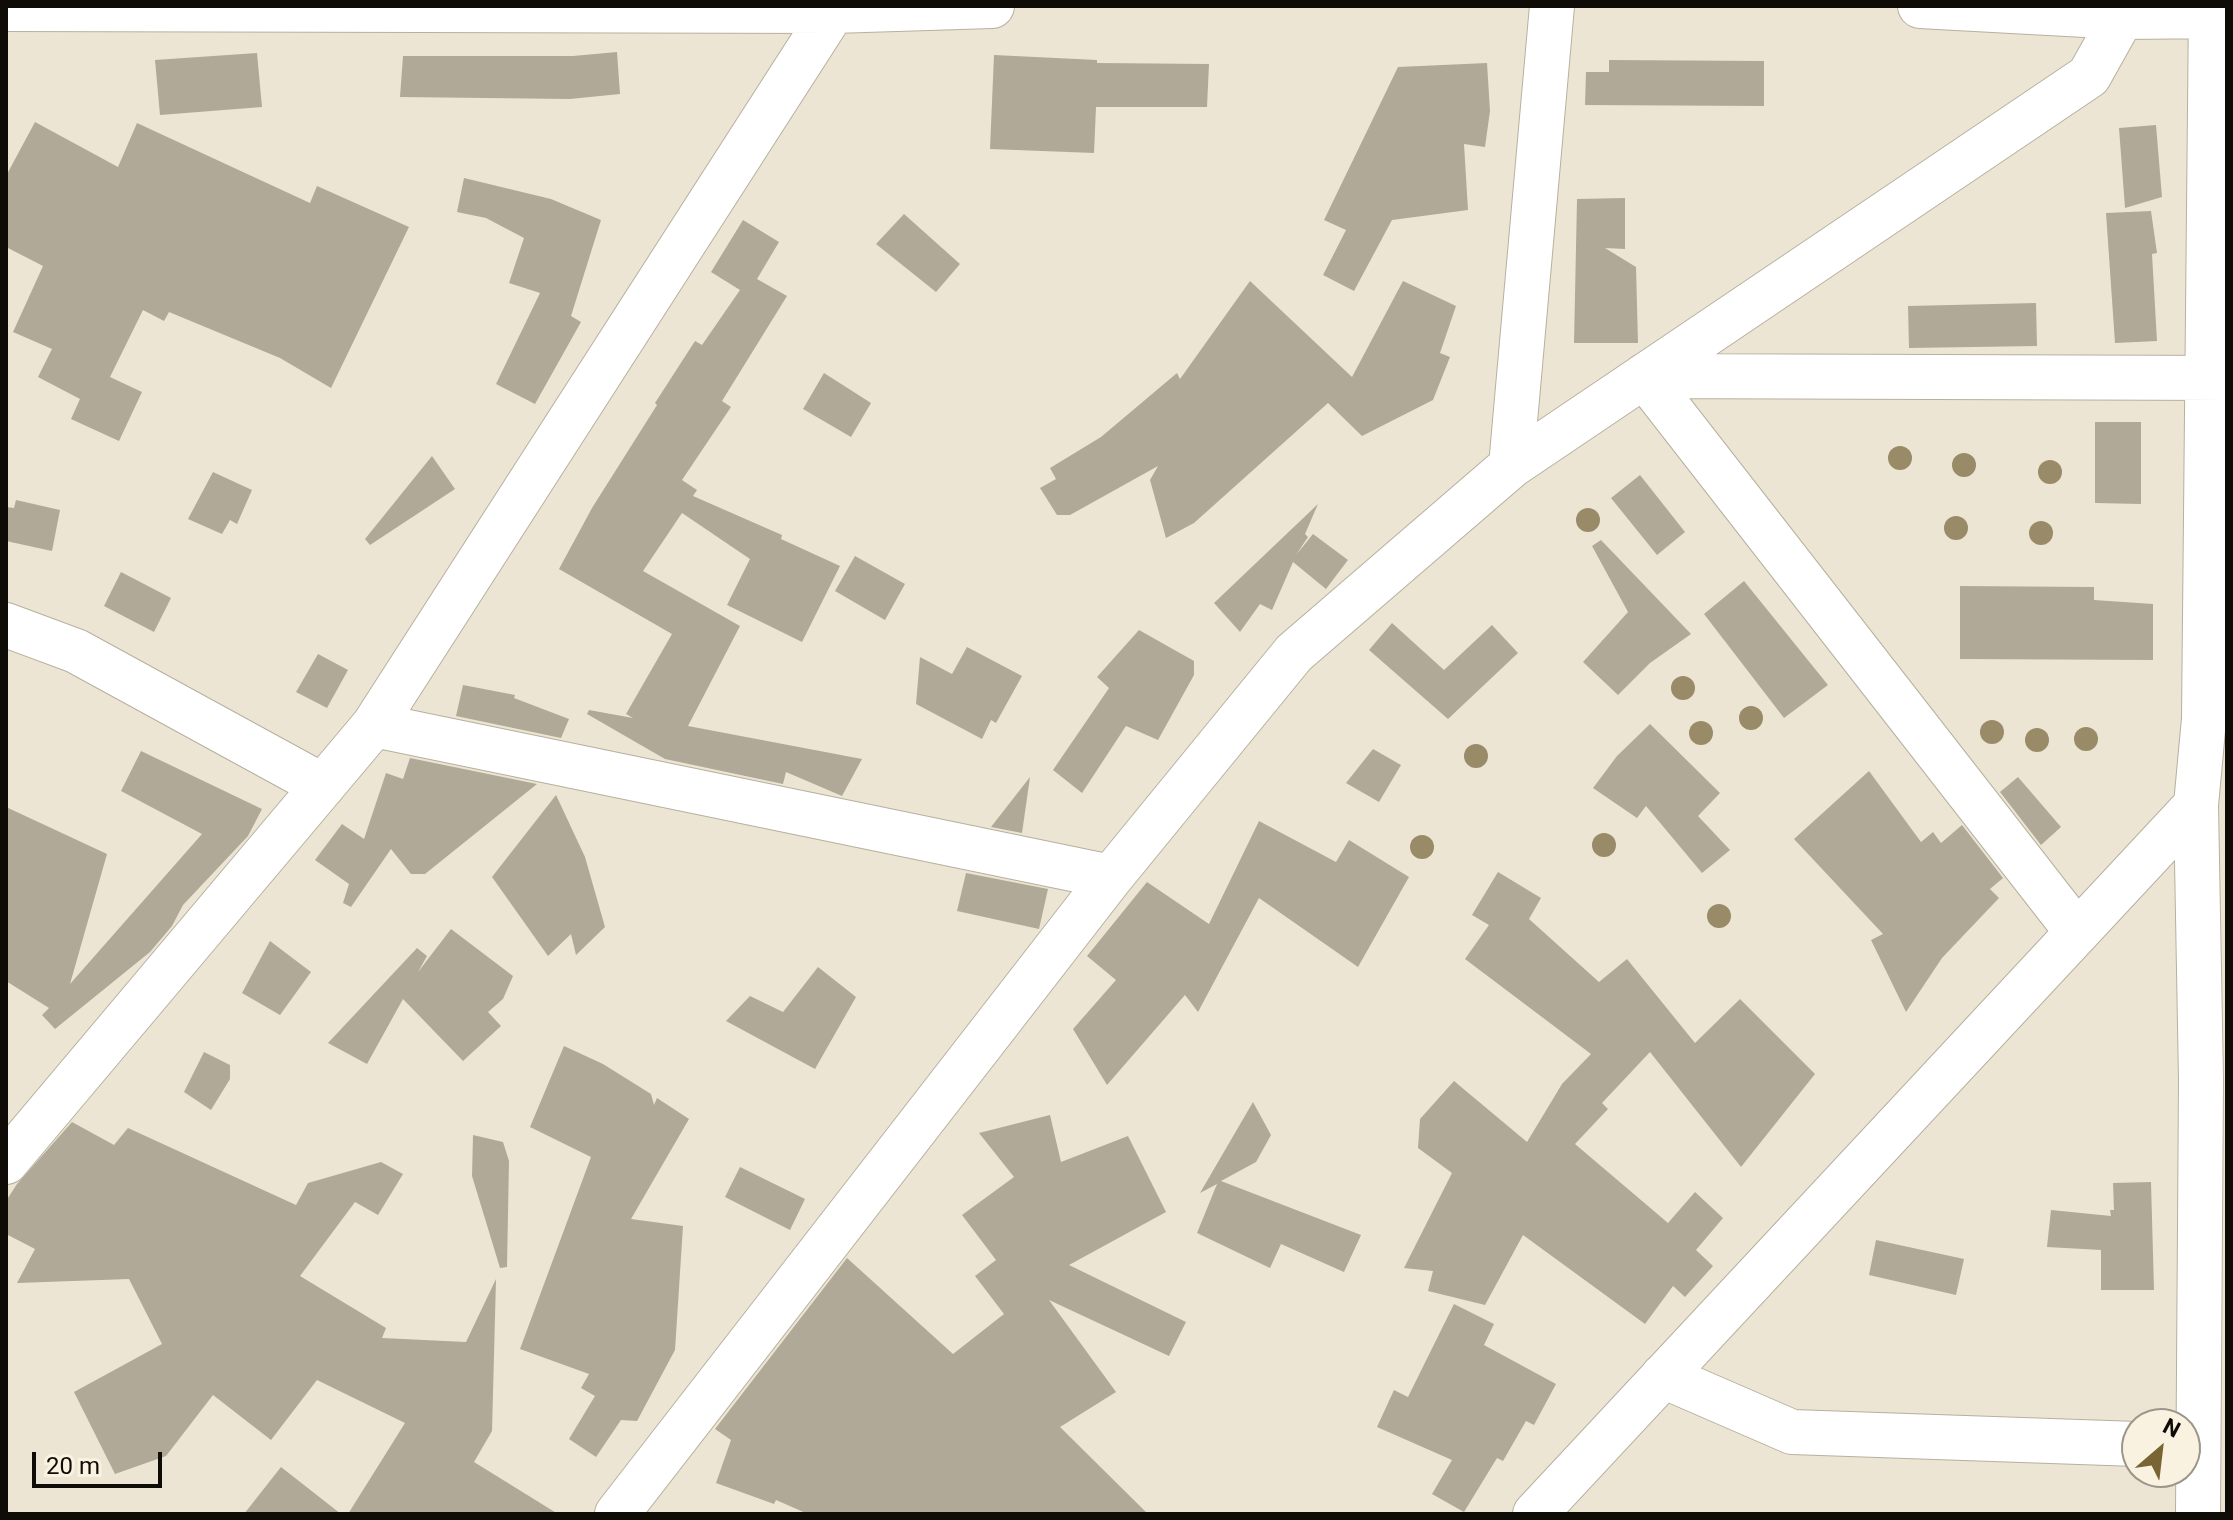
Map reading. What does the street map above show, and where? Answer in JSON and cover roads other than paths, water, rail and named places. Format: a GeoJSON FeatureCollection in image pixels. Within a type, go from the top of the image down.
{"type":"FeatureCollection","features":[{"type":"Feature","properties":{"kind":"street"},"geometry":{"type":"LineString","coordinates":[[6,9],[833,9],[992,6]]}},
{"type":"Feature","properties":{"kind":"street"},"geometry":{"type":"LineString","coordinates":[[1511,466],[1552,6]]}},
{"type":"Feature","properties":{"kind":"street"},"geometry":{"type":"LineString","coordinates":[[1920,6],[2122,17],[2216,13],[2216,719],[2196,805],[2214,1080],[2203,1446],[2198,1514]]}},
{"type":"Feature","properties":{"kind":"street"},"geometry":{"type":"LineString","coordinates":[[12,1147],[374,725],[833,9]]}},
{"type":"Feature","properties":{"kind":"street"},"geometry":{"type":"LineString","coordinates":[[617,1514],[1111,877],[1294,653],[1511,466],[2089,76],[2122,17]]}},
{"type":"Feature","properties":{"kind":"street"},"geometry":{"type":"LineString","coordinates":[[1644,376],[2217,378]]}},
{"type":"Feature","properties":{"kind":"street"},"geometry":{"type":"LineString","coordinates":[[1644,376],[2077,932]]}},
{"type":"Feature","properties":{"kind":"street"},"geometry":{"type":"LineString","coordinates":[[6,625],[76,651],[323,786]]}},
{"type":"Feature","properties":{"kind":"street"},"geometry":{"type":"LineString","coordinates":[[374,725],[1111,877]]}},
{"type":"Feature","properties":{"kind":"street"},"geometry":{"type":"LineString","coordinates":[[1535,1514],[2196,805]]}},
{"type":"Feature","properties":{"kind":"street"},"geometry":{"type":"LineString","coordinates":[[1663,1376],[1792,1432],[2121,1443]]}}]}
